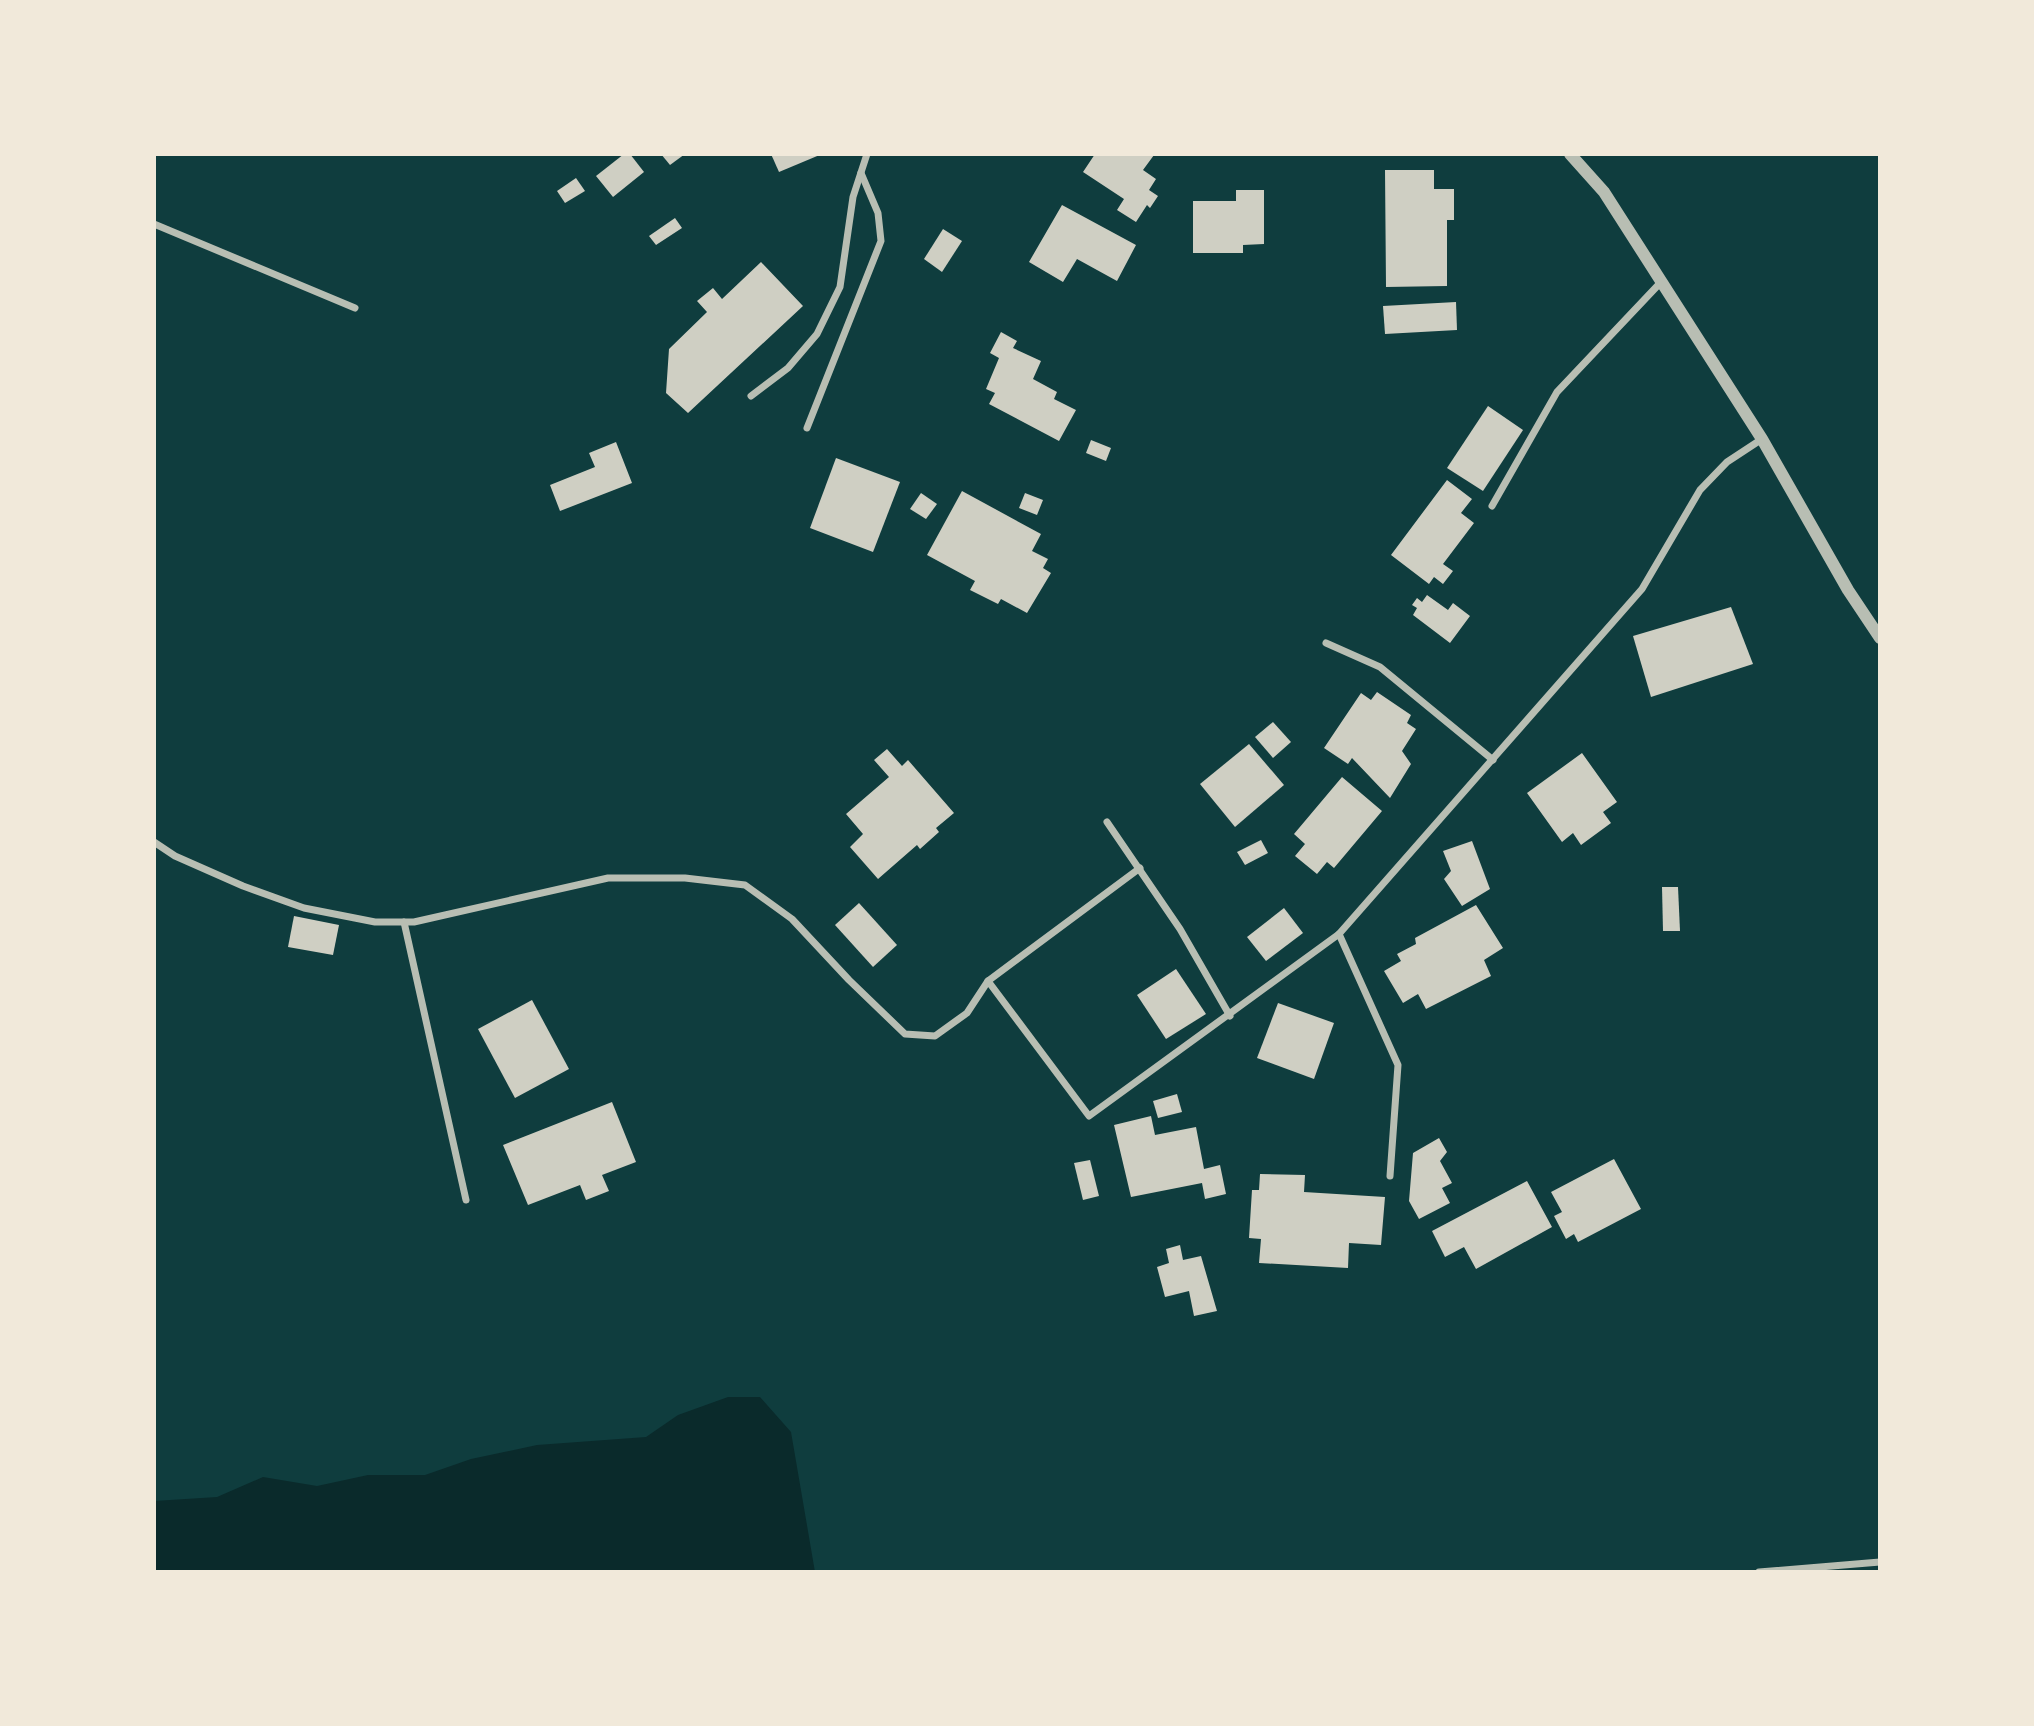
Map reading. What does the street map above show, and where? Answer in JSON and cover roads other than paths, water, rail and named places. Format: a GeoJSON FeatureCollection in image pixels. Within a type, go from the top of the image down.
{"type":"FeatureCollection","features":[{"type":"Feature","properties":{"kind":"street"},"geometry":{"type":"LineString","coordinates":[[751,396],[788,368],[817,334],[840,287],[853,197],[867,154]]}},
{"type":"Feature","properties":{"kind":"street"},"geometry":{"type":"LineString","coordinates":[[1570,154],[1604,192],[1662,281],[1762,439],[1848,590],[1880,638]]}},
{"type":"Feature","properties":{"kind":"street"},"geometry":{"type":"LineString","coordinates":[[807,428],[881,241],[878,213],[861,173]]}},
{"type":"Feature","properties":{"kind":"street"},"geometry":{"type":"LineString","coordinates":[[154,224],[355,308]]}},
{"type":"Feature","properties":{"kind":"street"},"geometry":{"type":"LineString","coordinates":[[1492,506],[1558,393],[1662,281]]}},
{"type":"Feature","properties":{"kind":"street"},"geometry":{"type":"LineString","coordinates":[[988,981],[1089,1116],[1230,1016],[1339,934],[1642,589],[1700,490],[1727,461],[1762,439]]}},
{"type":"Feature","properties":{"kind":"street"},"geometry":{"type":"LineString","coordinates":[[1326,643],[1380,667],[1493,760]]}},
{"type":"Feature","properties":{"kind":"street"},"geometry":{"type":"LineString","coordinates":[[1107,822],[1140,868],[1230,1016]]}},
{"type":"Feature","properties":{"kind":"street"},"geometry":{"type":"LineString","coordinates":[[154,842],[175,856],[243,886],[304,908],[376,922],[404,922],[608,878],[728,880],[745,885],[792,919],[849,981],[905,1034],[935,1036],[967,1013],[988,981],[1140,868]]}},
{"type":"Feature","properties":{"kind":"street"},"geometry":{"type":"LineString","coordinates":[[404,922],[466,1200]]}},
{"type":"Feature","properties":{"kind":"street"},"geometry":{"type":"LineString","coordinates":[[1339,934],[1398,1065],[1390,1177]]}},
{"type":"Feature","properties":{"kind":"street"},"geometry":{"type":"LineString","coordinates":[[1759,1572],[1880,1562]]}},
{"type":"Feature","properties":{"kind":"water"},"geometry":{"type":"Polygon","coordinates":[[[728,1397],[760,1397],[791,1432],[815,1572],[154,1572],[154,1501],[217,1497],[263,1477],[317,1486],[368,1475],[425,1475],[471,1459],[537,1445],[646,1437],[678,1415],[728,1397]]]}}]}
